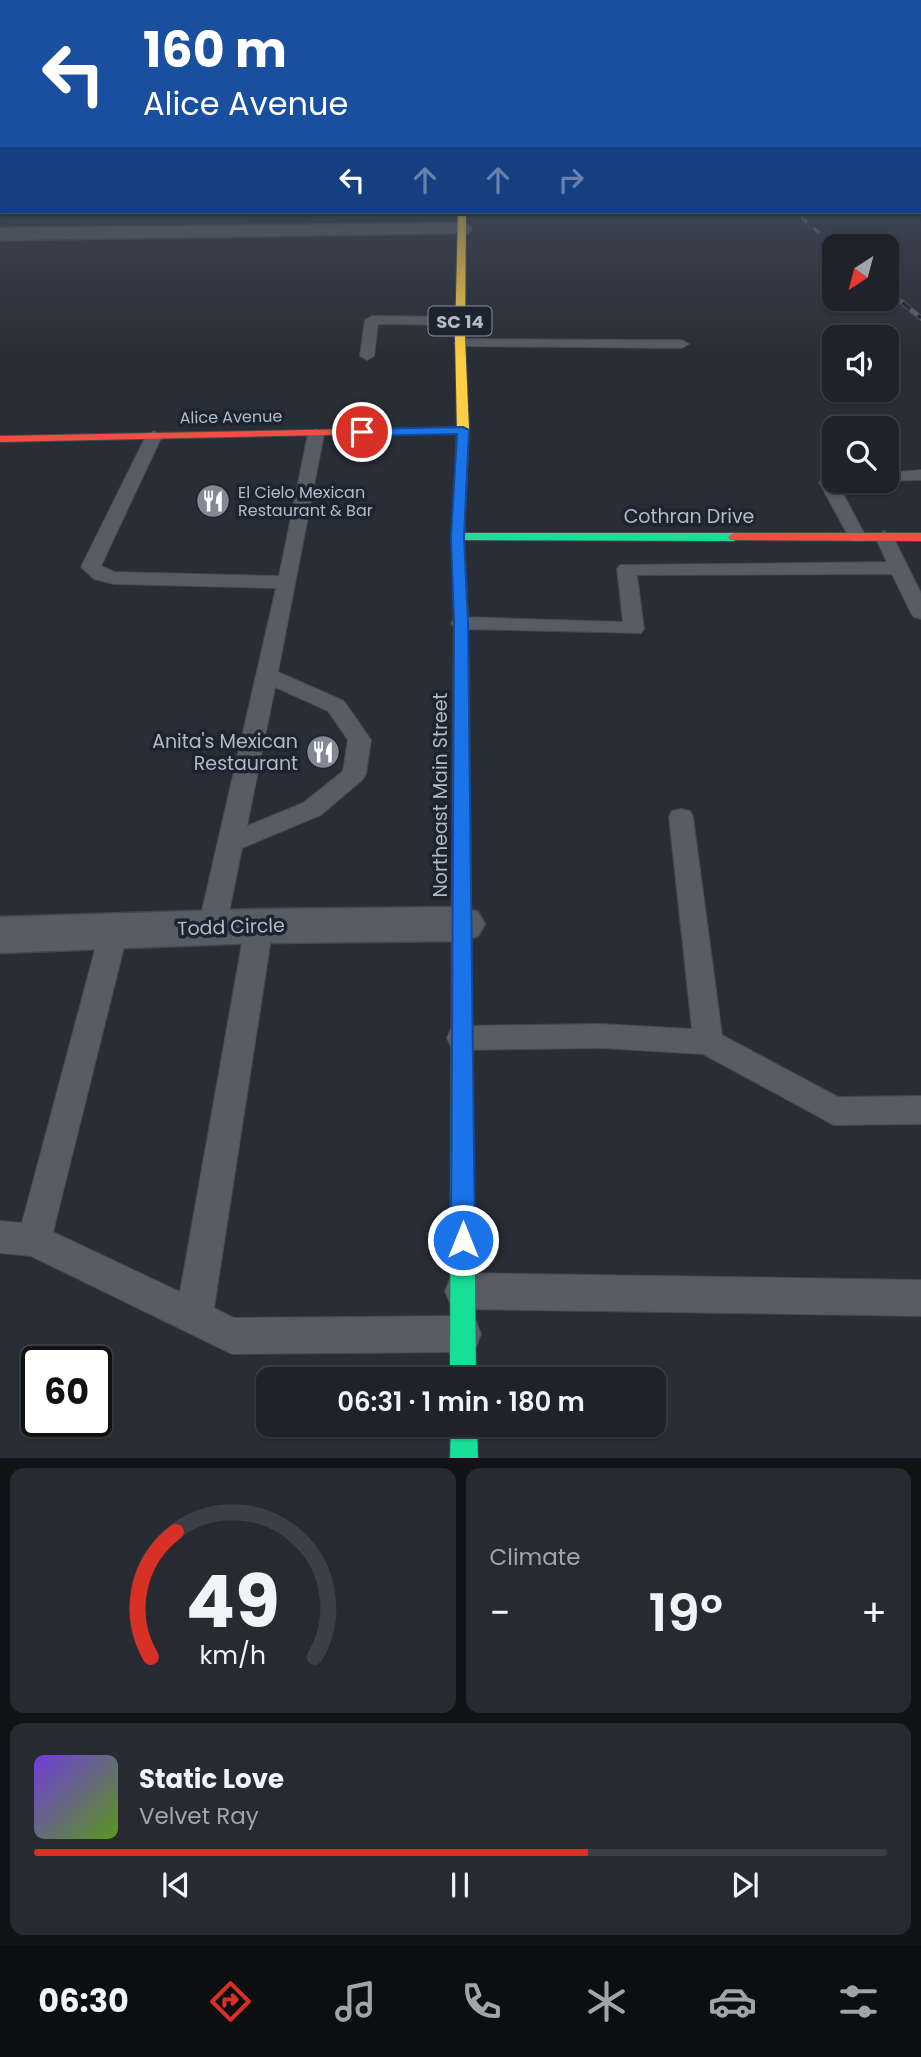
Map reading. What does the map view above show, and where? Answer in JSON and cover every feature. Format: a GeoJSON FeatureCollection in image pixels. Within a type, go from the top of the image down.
{"type":"FeatureCollection","features":[{"type":"Feature","properties":{"kind":"main road","name":"Northeast Main Street"},"geometry":{"type":"LineString","coordinates":[[461,223],[463,430],[458,537],[461,623],[463,1367]]}},
{"type":"Feature","properties":{"kind":"main road","name":"Alice Avenue"},"geometry":{"type":"LineString","coordinates":[[0,439],[463,430]]}},
{"type":"Feature","properties":{"kind":"main road","name":"Cothran Drive"},"geometry":{"type":"LineString","coordinates":[[458,537],[921,537]]}},
{"type":"Feature","properties":{"kind":"main road"},"geometry":{"type":"LineString","coordinates":[[464,1437],[464,1458]]}},
{"type":"Feature","properties":{"kind":"street"},"geometry":{"type":"LineString","coordinates":[[0,234],[361,223]]}},
{"type":"Feature","properties":{"kind":"street","name":"Todd Circle"},"geometry":{"type":"LineString","coordinates":[[0,935],[259,926],[462,924]]}},
{"type":"Feature","properties":{"kind":"lane"},"geometry":{"type":"LineString","coordinates":[[367,356],[372,320],[460,321]]}},
{"type":"Feature","properties":{"kind":"lane"},"geometry":{"type":"LineString","coordinates":[[461,343],[682,344]]}},
{"type":"Feature","properties":{"kind":"lane"},"geometry":{"type":"LineString","coordinates":[[212,928],[287,582],[316,433]]}},
{"type":"Feature","properties":{"kind":"lane"},"geometry":{"type":"LineString","coordinates":[[154,436],[90,567],[101,575],[114,578],[287,582]]}},
{"type":"Feature","properties":{"kind":"lane"},"geometry":{"type":"LineString","coordinates":[[899,477],[921,475]]}},
{"type":"Feature","properties":{"kind":"lane"},"geometry":{"type":"LineString","coordinates":[[834,493],[857,537]]}},
{"type":"Feature","properties":{"kind":"lane"},"geometry":{"type":"LineString","coordinates":[[461,623],[634,629],[625,537]]}},
{"type":"Feature","properties":{"kind":"lane"},"geometry":{"type":"LineString","coordinates":[[884,537],[921,612]]}},
{"type":"Feature","properties":{"kind":"lane"},"geometry":{"type":"LineString","coordinates":[[627,569],[899,568]]}},
{"type":"Feature","properties":{"kind":"lane"},"geometry":{"type":"LineString","coordinates":[[230,843],[312,809],[354,774],[360,740],[336,706],[267,675]]}},
{"type":"Feature","properties":{"kind":"lane"},"geometry":{"type":"LineString","coordinates":[[681,817],[708,1042]]}},
{"type":"Feature","properties":{"kind":"lane"},"geometry":{"type":"LineString","coordinates":[[194,1318],[259,926]]}},
{"type":"Feature","properties":{"kind":"lane"},"geometry":{"type":"LineString","coordinates":[[114,931],[17,1239],[232,1336],[463,1334]]}},
{"type":"Feature","properties":{"kind":"lane"},"geometry":{"type":"LineString","coordinates":[[462,1038],[601,1036],[708,1042],[834,1111],[921,1110]]}},
{"type":"Feature","properties":{"kind":"lane"},"geometry":{"type":"LineString","coordinates":[[463,1291],[921,1298]]}},
{"type":"Feature","properties":{"kind":"railway"},"geometry":{"type":"LineString","coordinates":[[808,223],[822,235]]}},
{"type":"Feature","properties":{"kind":"railway"},"geometry":{"type":"LineString","coordinates":[[900,301],[921,318]]}},
{"type":"Feature","properties":{"kind":"traffic: fast"},"geometry":{"type":"LineString","coordinates":[[458,537],[734,537]]}},
{"type":"Feature","properties":{"kind":"traffic: fast"},"geometry":{"type":"LineString","coordinates":[[462,1088],[463,1367]]}},
{"type":"Feature","properties":{"kind":"traffic: fast"},"geometry":{"type":"LineString","coordinates":[[464,1437],[464,1458]]}},
{"type":"Feature","properties":{"kind":"traffic: slow"},"geometry":{"type":"LineString","coordinates":[[461,619],[458,537],[463,430],[460,338],[462,223]]}},
{"type":"Feature","properties":{"kind":"traffic: jam"},"geometry":{"type":"LineString","coordinates":[[0,439],[463,430]]}},
{"type":"Feature","properties":{"kind":"traffic: jam"},"geometry":{"type":"LineString","coordinates":[[734,537],[921,537]]}},
{"type":"Feature","properties":{"kind":"traffic: jam"},"geometry":{"type":"LineString","coordinates":[[461,619],[462,1088]]}},
{"type":"Feature","properties":{"kind":"place","name":"El Cielo Mexican Restaurant & Bar"},"geometry":{"type":"Point","coordinates":[213,501]}},
{"type":"Feature","properties":{"kind":"place","name":"Anita's Mexican Restaurant"},"geometry":{"type":"Point","coordinates":[323,752]}},
{"type":"Feature","properties":{"kind":"route"},"geometry":{"type":"LineString","coordinates":[[362,432],[463,430],[458,537],[461,623],[463,1240]]}}]}
